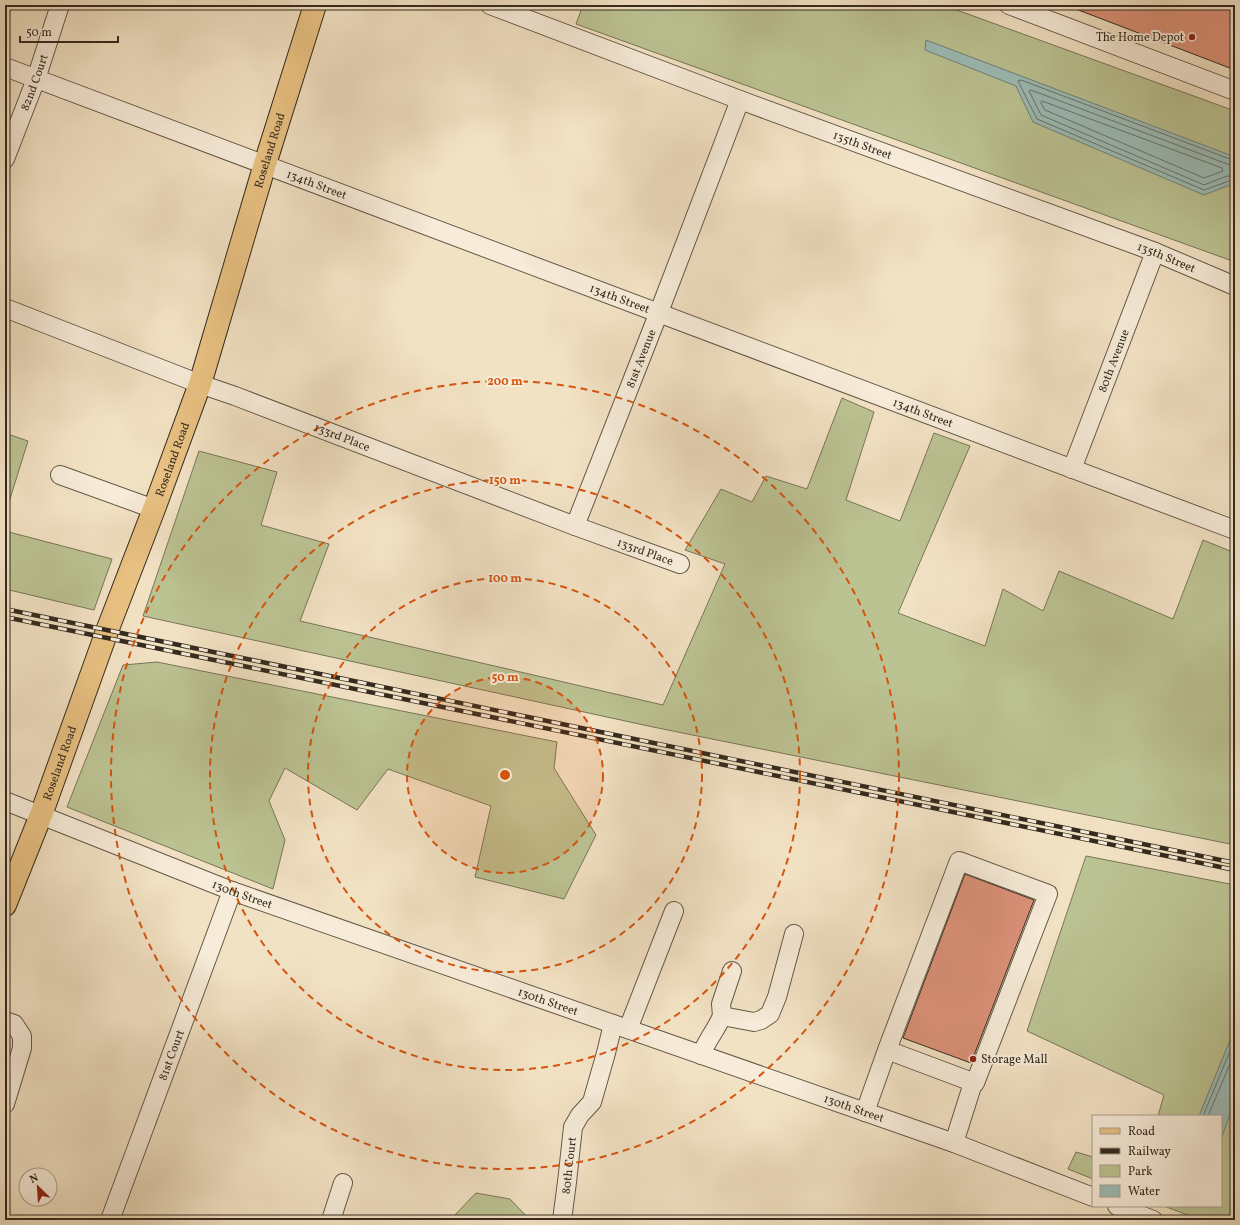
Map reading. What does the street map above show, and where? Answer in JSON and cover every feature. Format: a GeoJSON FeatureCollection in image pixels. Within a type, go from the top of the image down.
{"type":"FeatureCollection","features":[{"type":"Feature","properties":{"kind":"main road","name":"Roseland Road"},"geometry":{"type":"LineString","coordinates":[[5,905],[41,815],[107,631],[200,384],[265,164],[315,5]]}},
{"type":"Feature","properties":{"kind":"street","name":"82nd Court"},"geometry":{"type":"LineString","coordinates":[[5,159],[36,79],[60,5]]}},
{"type":"Feature","properties":{"kind":"street","name":"135th Street"},"geometry":{"type":"LineString","coordinates":[[490,5],[740,100],[1155,252],[1235,286]]}},
{"type":"Feature","properties":{"kind":"street"},"geometry":{"type":"LineString","coordinates":[[1009,5],[1235,91]]}},
{"type":"Feature","properties":{"kind":"street","name":"134th Street"},"geometry":{"type":"LineString","coordinates":[[5,67],[1235,530]]}},
{"type":"Feature","properties":{"kind":"street","name":"81st Avenue"},"geometry":{"type":"LineString","coordinates":[[575,526],[740,100]]}},
{"type":"Feature","properties":{"kind":"street","name":"80th Avenue"},"geometry":{"type":"LineString","coordinates":[[1072,469],[1155,252]]}},
{"type":"Feature","properties":{"kind":"street","name":"133rd Place"},"geometry":{"type":"LineString","coordinates":[[5,308],[200,384],[575,526],[680,564]]}},
{"type":"Feature","properties":{"kind":"street"},"geometry":{"type":"LineString","coordinates":[[60,475],[154,509]]}},
{"type":"Feature","properties":{"kind":"street","name":"130th Street"},"geometry":{"type":"LineString","coordinates":[[5,801],[232,891],[954,1143],[1092,1197]]}},
{"type":"Feature","properties":{"kind":"street"},"geometry":{"type":"LineString","coordinates":[[865,1112],[959,860],[1048,894],[975,1083],[973,1082],[954,1143]]}},
{"type":"Feature","properties":{"kind":"street","name":"81st Court"},"geometry":{"type":"LineString","coordinates":[[110,1220],[232,891]]}},
{"type":"Feature","properties":{"kind":"street","name":"80th Court"},"geometry":{"type":"LineString","coordinates":[[562,1220],[573,1127],[580,1115],[592,1102],[606,1053],[674,911]]}},
{"type":"Feature","properties":{"kind":"street"},"geometry":{"type":"LineString","coordinates":[[722,1016],[754,1022],[762,1020],[770,1014],[778,997],[794,934]]}},
{"type":"Feature","properties":{"kind":"street"},"geometry":{"type":"LineString","coordinates":[[701,1055],[707,1040],[722,1016],[721,1004],[732,971]]}},
{"type":"Feature","properties":{"kind":"street"},"geometry":{"type":"LineString","coordinates":[[5,1021],[14,1024],[22,1036],[22,1048],[5,1104]]}},
{"type":"Feature","properties":{"kind":"street"},"geometry":{"type":"LineString","coordinates":[[887,1050],[973,1082]]}},
{"type":"Feature","properties":{"kind":"street"},"geometry":{"type":"LineString","coordinates":[[331,1220],[343,1183]]}},
{"type":"Feature","properties":{"kind":"street"},"geometry":{"type":"LineString","coordinates":[[1120,1207],[1144,1218]]}},
{"type":"Feature","properties":{"kind":"green space"},"geometry":{"type":"Polygon","coordinates":[[[583,5],[943,5],[1235,111],[1235,262],[576,24],[583,5]]]}},
{"type":"Feature","properties":{"kind":"green space"},"geometry":{"type":"Polygon","coordinates":[[[842,398],[874,412],[846,500],[900,521],[934,433],[970,446],[898,613],[985,646],[1003,589],[1043,611],[1059,571],[1173,619],[1203,540],[1235,553],[1235,845],[653,727],[143,616],[199,451],[277,472],[261,525],[329,544],[300,621],[663,705],[725,564],[685,550],[721,489],[752,502],[766,476],[807,489],[842,398]]]}},
{"type":"Feature","properties":{"kind":"green space"},"geometry":{"type":"Polygon","coordinates":[[[5,433],[28,441],[5,515],[5,433]]]}},
{"type":"Feature","properties":{"kind":"green space"},"geometry":{"type":"Polygon","coordinates":[[[5,531],[112,559],[94,610],[5,589],[5,531]]]}},
{"type":"Feature","properties":{"kind":"green space"},"geometry":{"type":"Polygon","coordinates":[[[157,662],[557,742],[554,768],[596,835],[564,899],[475,877],[491,806],[388,769],[357,810],[285,768],[269,801],[285,840],[273,889],[67,807],[123,665],[157,662]]]}},
{"type":"Feature","properties":{"kind":"green space"},"geometry":{"type":"Polygon","coordinates":[[[1086,856],[1235,885],[1235,1220],[1201,1220],[1167,1207],[1222,1207],[1222,1115],[1158,1115],[1164,1095],[1027,1031],[1086,856]]]}},
{"type":"Feature","properties":{"kind":"green space"},"geometry":{"type":"Polygon","coordinates":[[[1076,1152],[1092,1157],[1092,1179],[1068,1169],[1076,1152]]]}},
{"type":"Feature","properties":{"kind":"green space"},"geometry":{"type":"Polygon","coordinates":[[[476,1193],[510,1199],[530,1220],[450,1220],[476,1193]]]}},
{"type":"Feature","properties":{"kind":"water"},"geometry":{"type":"Polygon","coordinates":[[[926,40],[1235,157],[1235,187],[1230,185],[1204,195],[1033,122],[1016,86],[925,50],[926,40]]]}},
{"type":"Feature","properties":{"kind":"water"},"geometry":{"type":"Polygon","coordinates":[[[1235,1028],[1235,1101],[1222,1136],[1222,1115],[1199,1115],[1235,1028]]]}},
{"type":"Feature","properties":{"kind":"building","name":"The Home Depot"},"geometry":{"type":"Polygon","coordinates":[[[1235,5],[1235,70],[1068,6],[1235,5]]]}},
{"type":"Feature","properties":{"kind":"building"},"geometry":{"type":"Polygon","coordinates":[[[965,874],[1034,900],[971,1063],[903,1038],[965,874]]]}},
{"type":"Feature","properties":{"kind":"railway"},"geometry":{"type":"LineString","coordinates":[[5,609],[1235,863]]}},
{"type":"Feature","properties":{"kind":"railway"},"geometry":{"type":"LineString","coordinates":[[5,617],[1235,870]]}},
{"type":"Feature","properties":{"kind":"place","name":"The Home Depot"},"geometry":{"type":"Point","coordinates":[1192,37]}},
{"type":"Feature","properties":{"kind":"place","name":"Storage Mall"},"geometry":{"type":"Point","coordinates":[973,1059]}}]}
